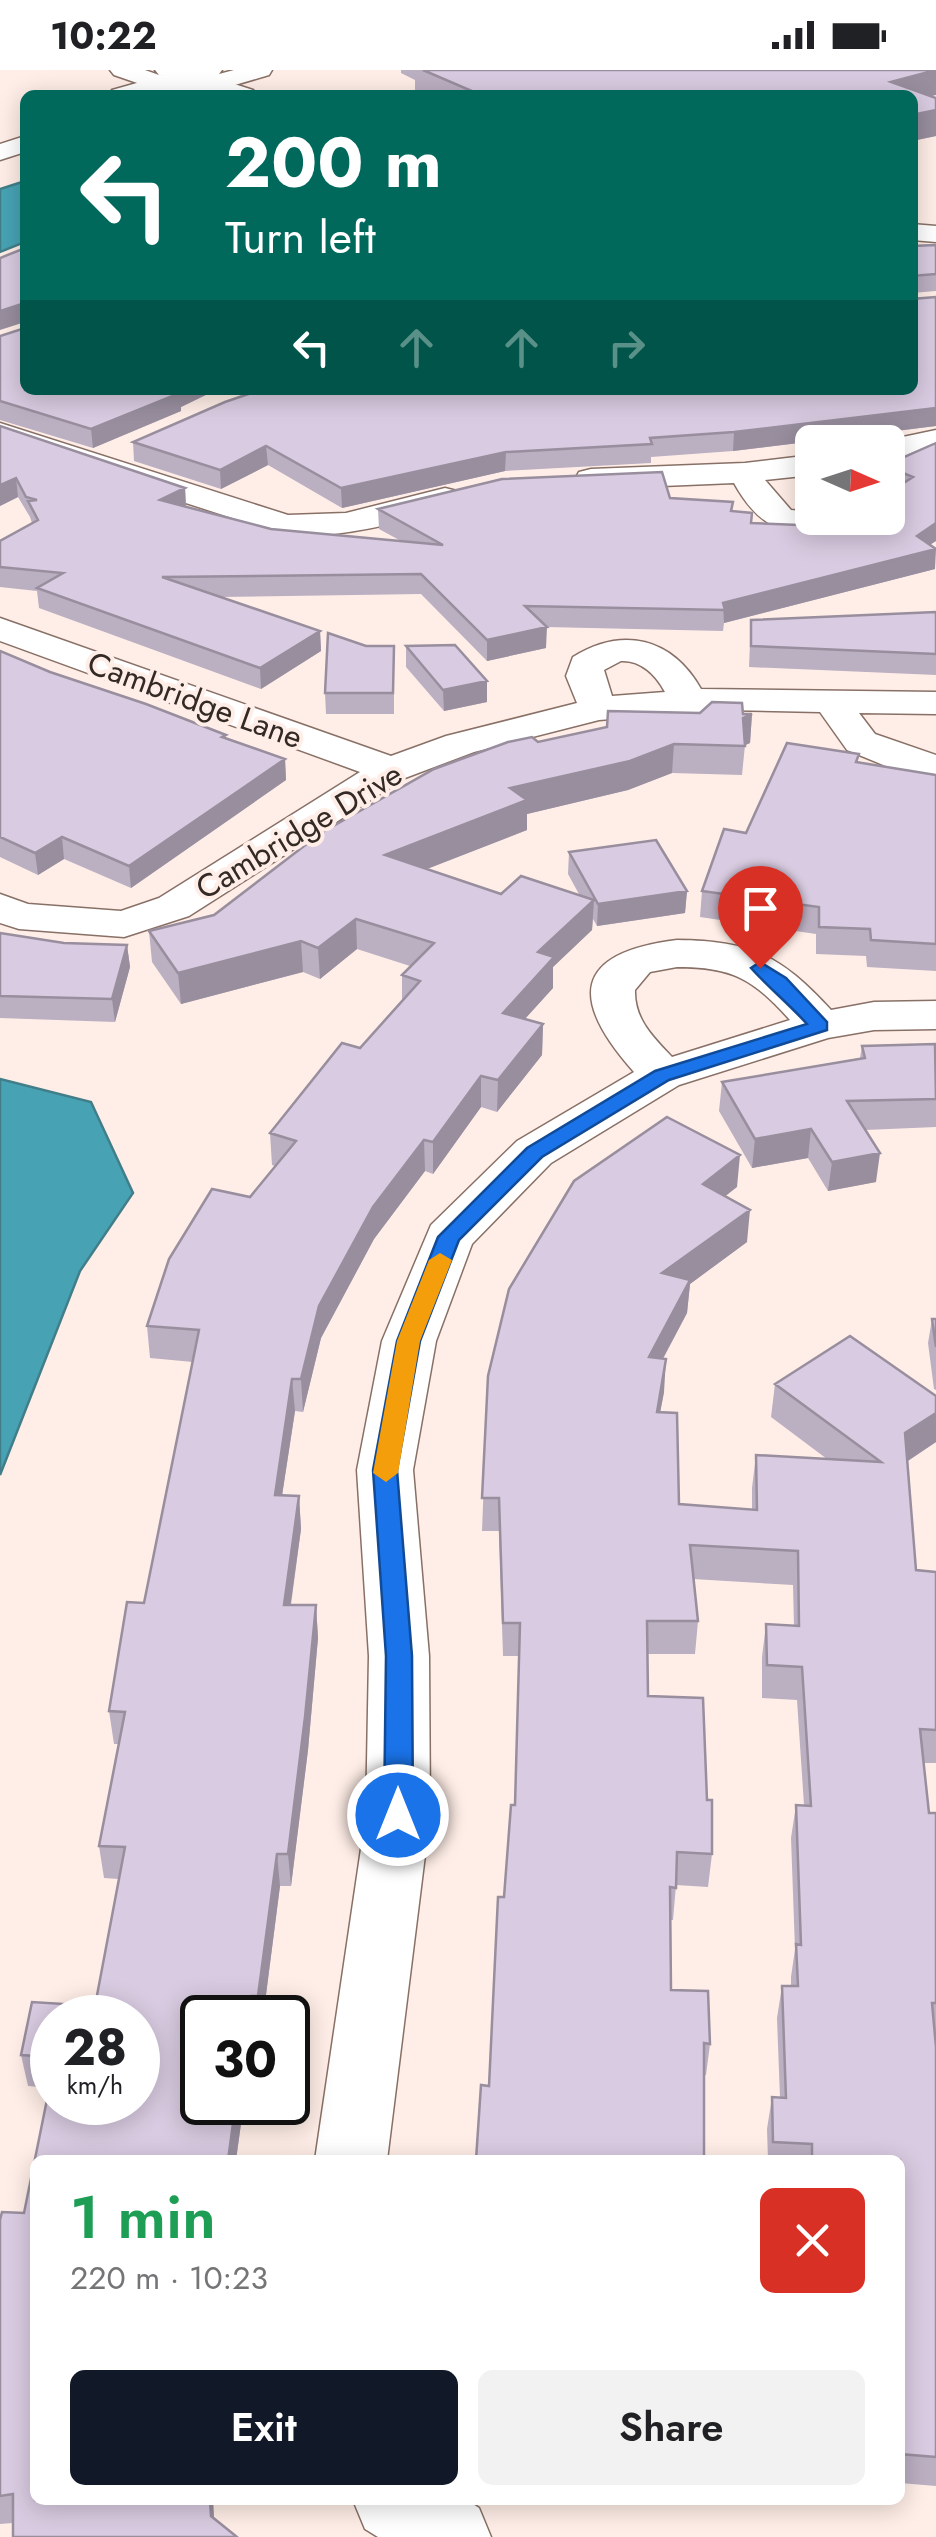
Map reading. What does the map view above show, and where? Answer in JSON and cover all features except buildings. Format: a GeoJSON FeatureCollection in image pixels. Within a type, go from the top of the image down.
{"type":"FeatureCollection","features":[{"type":"Feature","properties":{"kind":"main road"},"geometry":{"type":"LineString","coordinates":[[149,90],[260,70]]}},
{"type":"Feature","properties":{"kind":"street"},"geometry":{"type":"LineString","coordinates":[[122,70],[220,90]]}},
{"type":"Feature","properties":{"kind":"street"},"geometry":{"type":"LineString","coordinates":[[0,433],[285,525],[316,528],[370,520],[482,488]]}},
{"type":"Feature","properties":{"kind":"street"},"geometry":{"type":"LineString","coordinates":[[905,446],[936,440]]}},
{"type":"Feature","properties":{"kind":"street"},"geometry":{"type":"LineString","coordinates":[[98,462],[131,447]]}},
{"type":"Feature","properties":{"kind":"street"},"geometry":{"type":"LineString","coordinates":[[566,480],[795,470]]}},
{"type":"Feature","properties":{"kind":"street"},"geometry":{"type":"LineString","coordinates":[[745,473],[769,514],[795,522]]}},
{"type":"Feature","properties":{"kind":"street","name":"Cambridge Lane"},"geometry":{"type":"LineString","coordinates":[[0,630],[391,770]]}},
{"type":"Feature","properties":{"kind":"street"},"geometry":{"type":"LineString","coordinates":[[598,709],[585,676],[586,665],[615,651],[655,655],[670,666],[688,700]]}},
{"type":"Feature","properties":{"kind":"street","name":"Cambridge Drive"},"geometry":{"type":"LineString","coordinates":[[0,908],[19,916],[124,924],[174,907],[391,770],[460,744],[598,709],[688,700],[936,703]]}},
{"type":"Feature","properties":{"kind":"street"},"geometry":{"type":"LineString","coordinates":[[830,700],[861,742],[907,761],[936,767]]}},
{"type":"Feature","properties":{"kind":"street"},"geometry":{"type":"LineString","coordinates":[[662,1075],[613,1009],[612,990],[620,974],[659,956],[685,952],[735,957],[779,982],[820,1026]]}},
{"type":"Feature","properties":{"kind":"street"},"geometry":{"type":"LineString","coordinates":[[352,2155],[398,1815],[399,1656],[385,1470],[409,1341],[449,1237],[534,1152],[662,1075],[820,1026],[874,1016],[936,1015]]}},
{"type":"Feature","properties":{"kind":"street"},"geometry":{"type":"LineString","coordinates":[[402,2505],[450,2537]]}},
{"type":"Feature","properties":{"kind":"water"},"geometry":{"type":"Polygon","coordinates":[[[20,183],[20,244],[0,252],[0,189],[20,183]]]}},
{"type":"Feature","properties":{"kind":"water"},"geometry":{"type":"Polygon","coordinates":[[[0,1079],[91,1102],[133,1193],[80,1271],[0,1475],[0,1079]]]}},
{"type":"Feature","properties":{"kind":"slow traffic"},"geometry":{"type":"LineString","coordinates":[[386,1473],[409,1341],[440,1260]]}},
{"type":"Feature","properties":{"kind":"route"},"geometry":{"type":"LineString","coordinates":[[398,1815],[399,1656],[385,1470],[409,1341],[449,1237],[534,1152],[662,1075],[820,1026],[779,982],[760,968]]}}]}
